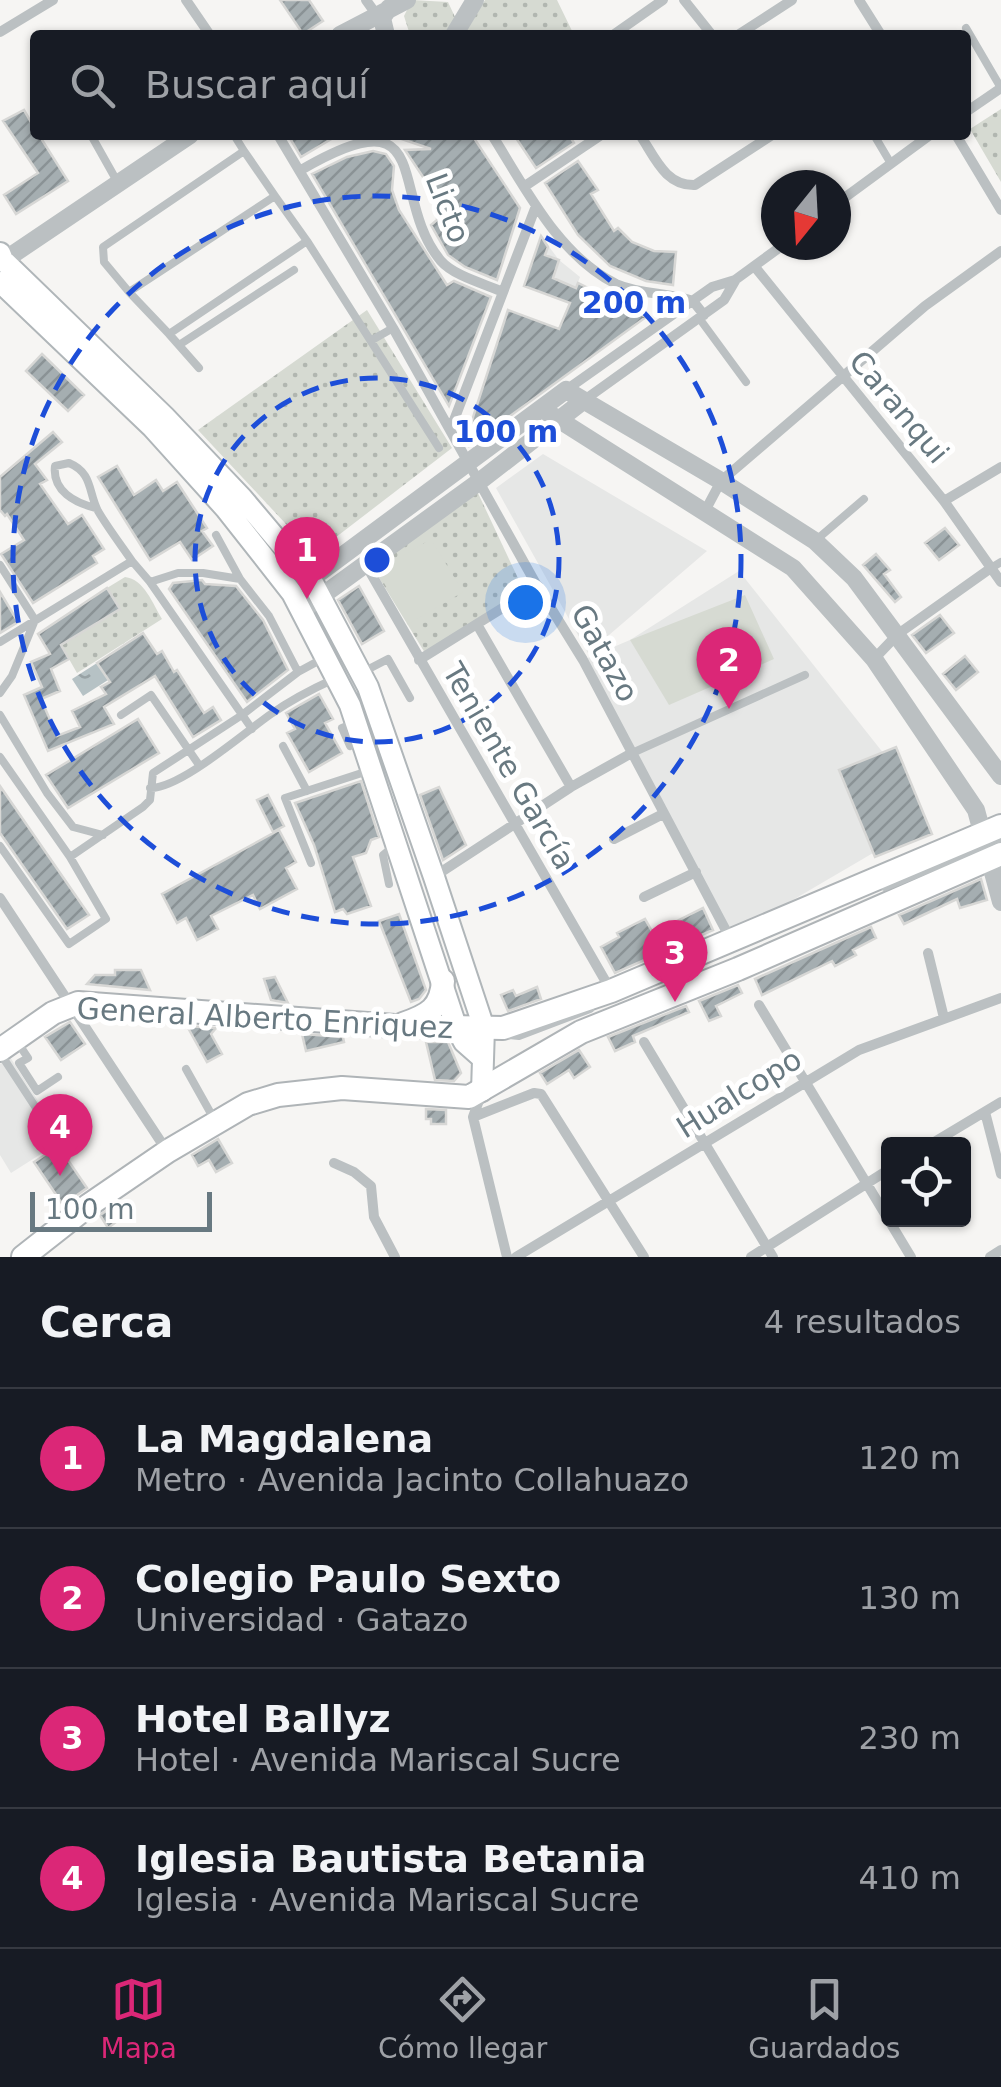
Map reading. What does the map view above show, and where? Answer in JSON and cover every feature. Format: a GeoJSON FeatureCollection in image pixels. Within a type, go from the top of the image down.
{"type":"FeatureCollection","features":[{"type":"Feature","properties":{"kind":"main road"},"geometry":{"type":"LineString","coordinates":[[1,258],[177,429],[242,498],[316,590],[361,673],[434,877],[484,1028],[482,1075]]}},
{"type":"Feature","properties":{"kind":"main road"},"geometry":{"type":"LineString","coordinates":[[0,282],[152,427],[226,510],[297,602],[356,723],[457,1029],[482,1075]]}},
{"type":"Feature","properties":{"kind":"main road"},"geometry":{"type":"LineString","coordinates":[[329,665],[347,648]]}},
{"type":"Feature","properties":{"kind":"main road"},"geometry":{"type":"LineString","coordinates":[[24,1257],[166,1149],[248,1104],[302,1091],[342,1088],[458,1098],[482,1075],[528,1060],[580,1032],[738,969],[994,845]]}},
{"type":"Feature","properties":{"kind":"main road","name":"General Alberto Enriquez"},"geometry":{"type":"LineString","coordinates":[[5,1047],[70,1004],[395,1026],[503,1028],[611,991],[731,940],[994,845]]}},
{"type":"Feature","properties":{"kind":"main road"},"geometry":{"type":"LineString","coordinates":[[395,1026],[430,1012],[441,999],[442,981]]}},
{"type":"Feature","properties":{"kind":"street"},"geometry":{"type":"LineString","coordinates":[[0,32],[53,0]]}},
{"type":"Feature","properties":{"kind":"street"},"geometry":{"type":"LineString","coordinates":[[186,0],[207,30]]}},
{"type":"Feature","properties":{"kind":"street"},"geometry":{"type":"LineString","coordinates":[[347,30],[377,7],[407,0]]}},
{"type":"Feature","properties":{"kind":"street"},"geometry":{"type":"LineString","coordinates":[[459,24],[475,0]]}},
{"type":"Feature","properties":{"kind":"street"},"geometry":{"type":"LineString","coordinates":[[619,30],[663,0]]}},
{"type":"Feature","properties":{"kind":"street"},"geometry":{"type":"LineString","coordinates":[[684,0],[708,30]]}},
{"type":"Feature","properties":{"kind":"street"},"geometry":{"type":"LineString","coordinates":[[746,30],[792,0]]}},
{"type":"Feature","properties":{"kind":"street"},"geometry":{"type":"LineString","coordinates":[[858,0],[878,30]]}},
{"type":"Feature","properties":{"kind":"street"},"geometry":{"type":"LineString","coordinates":[[971,107],[1001,88]]}},
{"type":"Feature","properties":{"kind":"street"},"geometry":{"type":"LineString","coordinates":[[1,258],[182,140]]}},
{"type":"Feature","properties":{"kind":"street","name":"Gatazo"},"geometry":{"type":"LineString","coordinates":[[281,140],[583,660],[731,940]]}},
{"type":"Feature","properties":{"kind":"street","name":"Licto"},"geometry":{"type":"LineString","coordinates":[[301,170],[360,140],[392,149],[402,160],[420,220],[442,263],[503,292]]}},
{"type":"Feature","properties":{"kind":"street"},"geometry":{"type":"LineString","coordinates":[[495,140],[536,206],[578,258],[617,284],[692,301]]}},
{"type":"Feature","properties":{"kind":"street"},"geometry":{"type":"LineString","coordinates":[[525,186],[593,140]]}},
{"type":"Feature","properties":{"kind":"street"},"geometry":{"type":"LineString","coordinates":[[643,140],[670,179],[681,186],[695,184],[764,140]]}},
{"type":"Feature","properties":{"kind":"street"},"geometry":{"type":"LineString","coordinates":[[851,192],[919,140]]}},
{"type":"Feature","properties":{"kind":"street"},"geometry":{"type":"LineString","coordinates":[[959,140],[1001,210]]}},
{"type":"Feature","properties":{"kind":"street"},"geometry":{"type":"LineString","coordinates":[[451,428],[536,206]]}},
{"type":"Feature","properties":{"kind":"street"},"geometry":{"type":"LineString","coordinates":[[705,511],[722,481],[925,306],[1001,251]]}},
{"type":"Feature","properties":{"kind":"street"},"geometry":{"type":"LineString","coordinates":[[316,590],[469,461],[692,301],[712,288],[736,280],[765,260]]}},
{"type":"Feature","properties":{"kind":"street","name":"Caranqui"},"geometry":{"type":"LineString","coordinates":[[755,268],[996,565],[1001,582]]}},
{"type":"Feature","properties":{"kind":"street"},"geometry":{"type":"LineString","coordinates":[[297,602],[366,565],[583,400],[724,300],[736,280]]}},
{"type":"Feature","properties":{"kind":"street"},"geometry":{"type":"LineString","coordinates":[[692,301],[701,316]]}},
{"type":"Feature","properties":{"kind":"street"},"geometry":{"type":"LineString","coordinates":[[566,390],[722,481],[815,541],[854,578],[1001,776]]}},
{"type":"Feature","properties":{"kind":"street"},"geometry":{"type":"LineString","coordinates":[[542,409],[793,568],[874,660],[976,810],[994,845],[1001,902]]}},
{"type":"Feature","properties":{"kind":"street"},"geometry":{"type":"LineString","coordinates":[[944,502],[1001,466]]}},
{"type":"Feature","properties":{"kind":"street","name":"Teniente García"},"geometry":{"type":"LineString","coordinates":[[366,565],[611,991]]}},
{"type":"Feature","properties":{"kind":"street"},"geometry":{"type":"LineString","coordinates":[[874,660],[898,634],[996,565]]}},
{"type":"Feature","properties":{"kind":"street"},"geometry":{"type":"LineString","coordinates":[[419,660],[538,586]]}},
{"type":"Feature","properties":{"kind":"street"},"geometry":{"type":"LineString","coordinates":[[478,626],[572,787]]}},
{"type":"Feature","properties":{"kind":"street"},"geometry":{"type":"LineString","coordinates":[[434,877],[630,754]]}},
{"type":"Feature","properties":{"kind":"street"},"geometry":{"type":"LineString","coordinates":[[614,839],[663,814]]}},
{"type":"Feature","properties":{"kind":"street"},"geometry":{"type":"LineString","coordinates":[[644,897],[696,872]]}},
{"type":"Feature","properties":{"kind":"street"},"geometry":{"type":"LineString","coordinates":[[0,898],[166,1149]]}},
{"type":"Feature","properties":{"kind":"street"},"geometry":{"type":"LineString","coordinates":[[928,952],[944,1018]]}},
{"type":"Feature","properties":{"kind":"street","name":"Hualcopo"},"geometry":{"type":"LineString","coordinates":[[516,1257],[804,1081],[882,1040],[1001,998]]}},
{"type":"Feature","properties":{"kind":"street"},"geometry":{"type":"LineString","coordinates":[[759,1005],[910,1257]]}},
{"type":"Feature","properties":{"kind":"street"},"geometry":{"type":"LineString","coordinates":[[644,1042],[770,1252]]}},
{"type":"Feature","properties":{"kind":"street"},"geometry":{"type":"LineString","coordinates":[[482,1075],[474,1117],[507,1257]]}},
{"type":"Feature","properties":{"kind":"street"},"geometry":{"type":"LineString","coordinates":[[474,1117],[534,1093],[541,1094],[644,1257]]}},
{"type":"Feature","properties":{"kind":"street"},"geometry":{"type":"LineString","coordinates":[[943,1137],[1001,1102]]}},
{"type":"Feature","properties":{"kind":"street"},"geometry":{"type":"LineString","coordinates":[[985,1112],[1001,1174]]}},
{"type":"Feature","properties":{"kind":"street"},"geometry":{"type":"LineString","coordinates":[[334,1163],[371,1186],[374,1217],[395,1257]]}},
{"type":"Feature","properties":{"kind":"street"},"geometry":{"type":"LineString","coordinates":[[751,1257],[770,1252],[881,1174]]}},
{"type":"Feature","properties":{"kind":"street"},"geometry":{"type":"LineString","coordinates":[[990,1257],[1001,1250]]}},
{"type":"Feature","properties":{"kind":"lane"},"geometry":{"type":"LineString","coordinates":[[971,37],[1001,88]]}},
{"type":"Feature","properties":{"kind":"lane"},"geometry":{"type":"LineString","coordinates":[[94,140],[118,183]]}},
{"type":"Feature","properties":{"kind":"lane"},"geometry":{"type":"LineString","coordinates":[[237,140],[308,241],[439,448]]}},
{"type":"Feature","properties":{"kind":"lane"},"geometry":{"type":"LineString","coordinates":[[877,140],[890,162]]}},
{"type":"Feature","properties":{"kind":"lane"},"geometry":{"type":"LineString","coordinates":[[199,368],[104,262],[103,247],[244,151]]}},
{"type":"Feature","properties":{"kind":"lane"},"geometry":{"type":"LineString","coordinates":[[129,292],[275,196]]}},
{"type":"Feature","properties":{"kind":"lane"},"geometry":{"type":"LineString","coordinates":[[169,334],[308,241]]}},
{"type":"Feature","properties":{"kind":"lane"},"geometry":{"type":"LineString","coordinates":[[179,345],[294,270]]}},
{"type":"Feature","properties":{"kind":"lane"},"geometry":{"type":"LineString","coordinates":[[701,316],[746,382]]}},
{"type":"Feature","properties":{"kind":"lane"},"geometry":{"type":"LineString","coordinates":[[372,340],[393,328]]}},
{"type":"Feature","properties":{"kind":"lane"},"geometry":{"type":"LineString","coordinates":[[96,508],[80,504],[61,490],[54,474],[56,466],[69,463],[84,472],[96,508],[252,729]]}},
{"type":"Feature","properties":{"kind":"lane"},"geometry":{"type":"LineString","coordinates":[[815,541],[864,498]]}},
{"type":"Feature","properties":{"kind":"lane"},"geometry":{"type":"LineString","coordinates":[[216,535],[240,579],[269,616],[302,694]]}},
{"type":"Feature","properties":{"kind":"lane"},"geometry":{"type":"LineString","coordinates":[[0,642],[132,561]]}},
{"type":"Feature","properties":{"kind":"lane"},"geometry":{"type":"LineString","coordinates":[[0,565],[35,620]]}},
{"type":"Feature","properties":{"kind":"lane"},"geometry":{"type":"LineString","coordinates":[[150,582],[190,573],[240,579]]}},
{"type":"Feature","properties":{"kind":"lane"},"geometry":{"type":"LineString","coordinates":[[0,692],[18,665],[35,620]]}},
{"type":"Feature","properties":{"kind":"lane"},"geometry":{"type":"LineString","coordinates":[[361,673],[388,659],[410,698]]}},
{"type":"Feature","properties":{"kind":"lane"},"geometry":{"type":"LineString","coordinates":[[70,856],[104,836],[150,800],[152,773],[242,715],[295,675],[329,665]]}},
{"type":"Feature","properties":{"kind":"lane"},"geometry":{"type":"LineString","coordinates":[[150,788],[160,788],[200,766],[302,694],[329,665]]}},
{"type":"Feature","properties":{"kind":"lane"},"geometry":{"type":"LineString","coordinates":[[630,754],[805,675]]}},
{"type":"Feature","properties":{"kind":"lane"},"geometry":{"type":"LineString","coordinates":[[121,716],[151,696],[200,766]]}},
{"type":"Feature","properties":{"kind":"lane"},"geometry":{"type":"LineString","coordinates":[[0,715],[47,793],[73,827],[104,836]]}},
{"type":"Feature","properties":{"kind":"lane"},"geometry":{"type":"LineString","coordinates":[[350,746],[342,728],[356,723]]}},
{"type":"Feature","properties":{"kind":"lane"},"geometry":{"type":"LineString","coordinates":[[283,746],[307,791]]}},
{"type":"Feature","properties":{"kind":"lane"},"geometry":{"type":"LineString","coordinates":[[0,758],[70,856],[106,919],[69,944],[0,846]]}},
{"type":"Feature","properties":{"kind":"lane"},"geometry":{"type":"LineString","coordinates":[[310,864],[285,798],[372,770]]}},
{"type":"Feature","properties":{"kind":"lane"},"geometry":{"type":"LineString","coordinates":[[389,884],[382,855],[397,844]]}},
{"type":"Feature","properties":{"kind":"lane"},"geometry":{"type":"LineString","coordinates":[[878,890],[994,845]]}},
{"type":"Feature","properties":{"kind":"lane"},"geometry":{"type":"LineString","coordinates":[[484,1028],[500,1035],[519,1036],[860,898]]}},
{"type":"Feature","properties":{"kind":"lane"},"geometry":{"type":"LineString","coordinates":[[5,1047],[28,1058],[19,1064],[37,1091],[58,1077]]}},
{"type":"Feature","properties":{"kind":"lane"},"geometry":{"type":"LineString","coordinates":[[5,1047],[59,1143]]}},
{"type":"Feature","properties":{"kind":"lane"},"geometry":{"type":"LineString","coordinates":[[186,1069],[215,1122]]}},
{"type":"Feature","properties":{"kind":"lane"},"geometry":{"type":"LineString","coordinates":[[14,1257],[85,1200],[166,1149]]}},
{"type":"Feature","properties":{"kind":"shaded area"},"geometry":{"type":"Polygon","coordinates":[[[412,0],[448,2],[455,17],[450,30],[408,30],[404,16],[412,0]]]}},
{"type":"Feature","properties":{"kind":"shaded area"},"geometry":{"type":"Polygon","coordinates":[[[485,0],[557,0],[572,30],[465,30],[485,0]]]}},
{"type":"Feature","properties":{"kind":"shaded area"},"geometry":{"type":"Polygon","coordinates":[[[1001,109],[1001,182],[971,131],[1001,109]]]}},
{"type":"Feature","properties":{"kind":"shaded area"},"geometry":{"type":"Polygon","coordinates":[[[541,236],[559,260],[580,277],[570,303],[524,286],[541,236]]]}},
{"type":"Feature","properties":{"kind":"shaded area"},"geometry":{"type":"Polygon","coordinates":[[[367,310],[452,448],[314,554],[198,430],[367,310]]]}},
{"type":"Feature","properties":{"kind":"shaded area"},"geometry":{"type":"Polygon","coordinates":[[[543,454],[707,551],[588,653],[496,488],[543,454]]]}},
{"type":"Feature","properties":{"kind":"shaded area"},"geometry":{"type":"Polygon","coordinates":[[[477,491],[525,593],[425,653],[373,568],[477,491]]]}},
{"type":"Feature","properties":{"kind":"shaded area"},"geometry":{"type":"Polygon","coordinates":[[[431,539],[463,592],[408,624],[377,571],[431,539]]]}},
{"type":"Feature","properties":{"kind":"shaded area"},"geometry":{"type":"Polygon","coordinates":[[[739,571],[888,759],[926,822],[728,938],[583,660],[630,640],[739,571]]]}},
{"type":"Feature","properties":{"kind":"shaded area"},"geometry":{"type":"Polygon","coordinates":[[[125,577],[143,587],[162,619],[77,673],[61,645],[120,609],[107,588],[125,577]]]}},
{"type":"Feature","properties":{"kind":"shaded area"},"geometry":{"type":"Polygon","coordinates":[[[745,595],[774,659],[669,705],[630,640],[745,595]]]}},
{"type":"Feature","properties":{"kind":"shaded area"},"geometry":{"type":"Polygon","coordinates":[[[10,1057],[63,1140],[11,1173],[0,1155],[0,1064],[10,1057]]]}},
{"type":"Feature","properties":{"kind":"water"},"geometry":{"type":"Polygon","coordinates":[[[97,663],[108,680],[83,696],[72,679],[97,663]]]}},
{"type":"Feature","properties":{"kind":"building"},"geometry":{"type":"Polygon","coordinates":[[[280,0],[309,0],[323,21],[309,30],[300,30],[280,0]]]}},
{"type":"Feature","properties":{"kind":"building"},"geometry":{"type":"Polygon","coordinates":[[[24,110],[30,120],[30,140],[42,140],[68,181],[16,214],[4,195],[38,173],[3,121],[24,110]]]}},
{"type":"Feature","properties":{"kind":"building"},"geometry":{"type":"Polygon","coordinates":[[[291,140],[330,140],[301,157],[291,140]]]}},
{"type":"Feature","properties":{"kind":"building"},"geometry":{"type":"Polygon","coordinates":[[[405,140],[475,140],[520,208],[497,280],[448,255],[431,225],[437,220],[437,198],[405,150],[431,149],[405,140]]]}},
{"type":"Feature","properties":{"kind":"building"},"geometry":{"type":"Polygon","coordinates":[[[517,140],[572,140],[574,143],[536,168],[517,140]]]}},
{"type":"Feature","properties":{"kind":"building"},"geometry":{"type":"Polygon","coordinates":[[[373,151],[386,154],[394,166],[392,190],[399,210],[447,285],[454,281],[491,297],[449,406],[312,174],[347,157],[373,151]]]}},
{"type":"Feature","properties":{"kind":"building"},"geometry":{"type":"Polygon","coordinates":[[[578,161],[598,190],[591,194],[614,231],[618,228],[632,242],[654,251],[676,252],[673,285],[646,281],[610,266],[578,235],[545,183],[578,161]]]}},
{"type":"Feature","properties":{"kind":"building"},"geometry":{"type":"Polygon","coordinates":[[[541,236],[548,247],[545,255],[559,260],[553,278],[576,288],[578,283],[646,317],[469,446],[466,442],[474,414],[508,310],[559,329],[570,303],[524,286],[541,236]]]}},
{"type":"Feature","properties":{"kind":"building"},"geometry":{"type":"Polygon","coordinates":[[[42,354],[84,395],[68,411],[26,371],[42,354]]]}},
{"type":"Feature","properties":{"kind":"building"},"geometry":{"type":"Polygon","coordinates":[[[53,432],[62,442],[35,464],[47,480],[40,484],[68,524],[82,515],[104,549],[93,556],[97,563],[33,603],[1,554],[24,540],[0,510],[0,477],[53,432]]]}},
{"type":"Feature","properties":{"kind":"building"},"geometry":{"type":"Polygon","coordinates":[[[117,466],[134,495],[156,480],[163,491],[177,482],[207,528],[202,531],[213,546],[192,560],[180,542],[150,560],[98,477],[117,466]]]}},
{"type":"Feature","properties":{"kind":"building"},"geometry":{"type":"Polygon","coordinates":[[[945,528],[959,545],[939,560],[925,543],[945,528]]]}},
{"type":"Feature","properties":{"kind":"building"},"geometry":{"type":"Polygon","coordinates":[[[876,554],[890,570],[884,574],[901,597],[895,602],[863,565],[876,554]]]}},
{"type":"Feature","properties":{"kind":"building"},"geometry":{"type":"Polygon","coordinates":[[[202,580],[205,584],[236,586],[263,620],[288,670],[247,702],[169,589],[173,583],[202,580]]]}},
{"type":"Feature","properties":{"kind":"building"},"geometry":{"type":"Polygon","coordinates":[[[359,586],[384,631],[362,644],[338,600],[359,586]]]}},
{"type":"Feature","properties":{"kind":"building"},"geometry":{"type":"Polygon","coordinates":[[[107,588],[120,609],[61,645],[69,659],[51,669],[60,691],[41,699],[57,736],[80,727],[72,711],[106,694],[101,687],[110,682],[97,663],[143,633],[157,654],[162,651],[174,672],[177,670],[204,713],[213,707],[221,720],[193,737],[155,676],[104,707],[114,724],[48,751],[24,695],[42,687],[31,662],[50,654],[38,634],[107,588]]]}},
{"type":"Feature","properties":{"kind":"building"},"geometry":{"type":"Polygon","coordinates":[[[0,592],[18,622],[0,633],[0,592]]]}},
{"type":"Feature","properties":{"kind":"building"},"geometry":{"type":"Polygon","coordinates":[[[940,615],[954,633],[926,653],[912,635],[940,615]]]}},
{"type":"Feature","properties":{"kind":"building"},"geometry":{"type":"Polygon","coordinates":[[[965,656],[978,672],[956,690],[943,674],[965,656]]]}},
{"type":"Feature","properties":{"kind":"building"},"geometry":{"type":"Polygon","coordinates":[[[319,694],[333,719],[325,723],[342,753],[309,772],[287,733],[295,729],[286,713],[319,694]]]}},
{"type":"Feature","properties":{"kind":"building"},"geometry":{"type":"Polygon","coordinates":[[[138,719],[159,753],[68,808],[46,775],[138,719]]]}},
{"type":"Feature","properties":{"kind":"building"},"geometry":{"type":"Polygon","coordinates":[[[896,747],[932,834],[875,857],[839,770],[896,747]]]}},
{"type":"Feature","properties":{"kind":"building"},"geometry":{"type":"Polygon","coordinates":[[[361,781],[379,837],[371,840],[366,853],[353,857],[371,906],[347,914],[343,909],[335,912],[314,845],[295,803],[361,781]]]}},
{"type":"Feature","properties":{"kind":"building"},"geometry":{"type":"Polygon","coordinates":[[[0,786],[89,915],[67,929],[0,833],[0,786]]]}},
{"type":"Feature","properties":{"kind":"building"},"geometry":{"type":"Polygon","coordinates":[[[439,787],[466,845],[443,860],[420,795],[439,787]]]}},
{"type":"Feature","properties":{"kind":"building"},"geometry":{"type":"Polygon","coordinates":[[[268,795],[284,826],[273,832],[257,800],[268,795]]]}},
{"type":"Feature","properties":{"kind":"building"},"geometry":{"type":"Polygon","coordinates":[[[279,830],[296,862],[286,868],[297,889],[260,909],[253,895],[211,916],[218,929],[197,940],[186,918],[177,923],[162,894],[279,830]]]}},
{"type":"Feature","properties":{"kind":"building"},"geometry":{"type":"Polygon","coordinates":[[[981,879],[987,900],[960,908],[957,899],[904,924],[899,915],[981,879]]]}},
{"type":"Feature","properties":{"kind":"building"},"geometry":{"type":"Polygon","coordinates":[[[703,908],[713,930],[615,973],[601,947],[619,937],[617,933],[645,919],[653,933],[703,908]]]}},
{"type":"Feature","properties":{"kind":"building"},"geometry":{"type":"Polygon","coordinates":[[[399,914],[426,990],[411,1002],[379,921],[399,914]]]}},
{"type":"Feature","properties":{"kind":"building"},"geometry":{"type":"Polygon","coordinates":[[[871,927],[876,938],[853,950],[856,955],[835,966],[832,961],[762,995],[755,979],[871,927]]]}},
{"type":"Feature","properties":{"kind":"building"},"geometry":{"type":"Polygon","coordinates":[[[115,970],[141,970],[150,990],[87,984],[95,975],[115,975],[115,970]]]}},
{"type":"Feature","properties":{"kind":"building"},"geometry":{"type":"Polygon","coordinates":[[[275,977],[288,1003],[271,1000],[264,979],[275,977]]]}},
{"type":"Feature","properties":{"kind":"building"},"geometry":{"type":"Polygon","coordinates":[[[738,985],[742,993],[716,1006],[721,1016],[709,1021],[699,1001],[738,985]]]}},
{"type":"Feature","properties":{"kind":"building"},"geometry":{"type":"Polygon","coordinates":[[[537,987],[541,999],[508,1011],[501,995],[513,990],[516,996],[537,987]]]}},
{"type":"Feature","properties":{"kind":"building"},"geometry":{"type":"Polygon","coordinates":[[[686,1006],[689,1012],[633,1036],[635,1042],[615,1051],[608,1037],[686,1006]]]}},
{"type":"Feature","properties":{"kind":"building"},"geometry":{"type":"Polygon","coordinates":[[[70,1022],[85,1044],[61,1060],[45,1037],[70,1022]]]}},
{"type":"Feature","properties":{"kind":"building"},"geometry":{"type":"Polygon","coordinates":[[[187,1026],[216,1028],[211,1034],[222,1054],[207,1062],[187,1026]]]}},
{"type":"Feature","properties":{"kind":"building"},"geometry":{"type":"Polygon","coordinates":[[[302,1034],[343,1037],[344,1042],[306,1051],[302,1034]]]}},
{"type":"Feature","properties":{"kind":"building"},"geometry":{"type":"Polygon","coordinates":[[[426,1042],[448,1042],[461,1073],[454,1081],[435,1080],[426,1042]]]}},
{"type":"Feature","properties":{"kind":"building"},"geometry":{"type":"Polygon","coordinates":[[[579,1050],[590,1067],[574,1078],[569,1070],[547,1084],[540,1073],[579,1050]]]}},
{"type":"Feature","properties":{"kind":"building"},"geometry":{"type":"Polygon","coordinates":[[[426,1109],[446,1110],[446,1124],[431,1124],[431,1119],[426,1119],[426,1109]]]}},
{"type":"Feature","properties":{"kind":"building"},"geometry":{"type":"Polygon","coordinates":[[[218,1139],[232,1163],[216,1172],[209,1160],[198,1166],[192,1155],[218,1139]]]}},
{"type":"Feature","properties":{"kind":"building"},"geometry":{"type":"Polygon","coordinates":[[[54,1149],[61,1150],[87,1188],[63,1205],[34,1162],[54,1149]]]}},
{"type":"Feature","properties":{"kind":"building"},"geometry":{"type":"Polygon","coordinates":[[[112,1207],[120,1219],[108,1228],[100,1215],[112,1207]]]}},
{"type":"Feature","properties":{"kind":"place","name":"La Magdalena"},"geometry":{"type":"Point","coordinates":[307,599]}},
{"type":"Feature","properties":{"kind":"place","name":"Colegio Paulo Sexto"},"geometry":{"type":"Point","coordinates":[729,709]}},
{"type":"Feature","properties":{"kind":"place","name":"Hotel Ballyz"},"geometry":{"type":"Point","coordinates":[675,1002]}},
{"type":"Feature","properties":{"kind":"place","name":"Iglesia Bautista Betania"},"geometry":{"type":"Point","coordinates":[60,1176]}}]}
